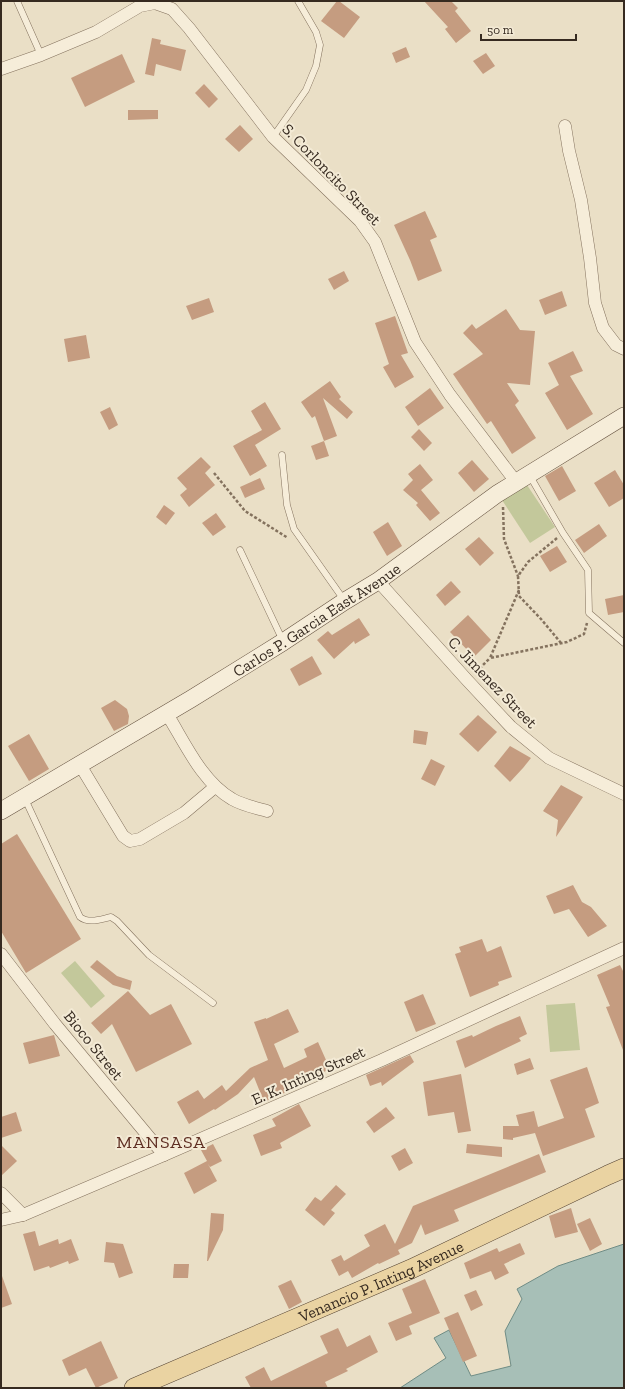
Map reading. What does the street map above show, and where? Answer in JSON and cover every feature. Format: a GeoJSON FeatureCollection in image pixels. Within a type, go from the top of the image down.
{"type":"FeatureCollection","features":[{"type":"Feature","properties":{"kind":"main road","name":"Carlos P. Garcia East Avenue"},"geometry":{"type":"LineString","coordinates":[[1,811],[167,714],[283,642],[378,581],[497,494],[623,419]]}},
{"type":"Feature","properties":{"kind":"main road","name":"Venancio P. Inting Avenue"},"geometry":{"type":"LineString","coordinates":[[134,1388],[411,1269],[624,1168]]}},
{"type":"Feature","properties":{"kind":"street","name":"S. Corloncito Street"},"geometry":{"type":"LineString","coordinates":[[1,69],[41,55],[96,32],[138,3],[156,2],[172,9],[189,28],[273,136],[360,221],[375,242],[415,342],[450,395],[522,478]]}},
{"type":"Feature","properties":{"kind":"street"},"geometry":{"type":"LineString","coordinates":[[565,126],[569,151],[581,200],[595,304],[603,328],[616,345],[624,349]]}},
{"type":"Feature","properties":{"kind":"street","name":"C. Jimenez Street"},"geometry":{"type":"LineString","coordinates":[[378,581],[466,680],[511,727],[549,758],[624,794]]}},
{"type":"Feature","properties":{"kind":"street"},"geometry":{"type":"LineString","coordinates":[[167,714],[202,771],[215,787],[233,800],[268,811]]}},
{"type":"Feature","properties":{"kind":"street"},"geometry":{"type":"LineString","coordinates":[[80,765],[123,836],[130,840],[140,840],[184,813],[215,787]]}},
{"type":"Feature","properties":{"kind":"street","name":"E. K. Inting Street"},"geometry":{"type":"LineString","coordinates":[[1,1220],[23,1215],[164,1156],[382,1060],[624,948]]}},
{"type":"Feature","properties":{"kind":"street","name":"Bioco Street"},"geometry":{"type":"LineString","coordinates":[[1,954],[55,1024],[164,1156]]}},
{"type":"Feature","properties":{"kind":"street"},"geometry":{"type":"LineString","coordinates":[[1,1193],[23,1215]]}},
{"type":"Feature","properties":{"kind":"lane"},"geometry":{"type":"LineString","coordinates":[[17,1],[41,55]]}},
{"type":"Feature","properties":{"kind":"lane"},"geometry":{"type":"LineString","coordinates":[[273,136],[306,90],[316,66],[320,45],[316,32],[298,1]]}},
{"type":"Feature","properties":{"kind":"lane"},"geometry":{"type":"LineString","coordinates":[[282,455],[287,505],[294,529],[345,601]]}},
{"type":"Feature","properties":{"kind":"lane"},"geometry":{"type":"LineString","coordinates":[[522,478],[563,533],[588,570],[589,613],[624,643]]}},
{"type":"Feature","properties":{"kind":"lane"},"geometry":{"type":"LineString","coordinates":[[240,550],[283,642]]}},
{"type":"Feature","properties":{"kind":"lane"},"geometry":{"type":"LineString","coordinates":[[25,797],[80,917],[84,920],[91,921],[111,917],[117,921],[149,955],[213,1003]]}},
{"type":"Feature","properties":{"kind":"path"},"geometry":{"type":"LineString","coordinates":[[214,473],[245,511],[291,540]]}},
{"type":"Feature","properties":{"kind":"path"},"geometry":{"type":"LineString","coordinates":[[497,494],[504,509],[504,539],[518,576],[519,596],[561,643]]}},
{"type":"Feature","properties":{"kind":"path"},"geometry":{"type":"LineString","coordinates":[[518,576],[528,562],[563,533]]}},
{"type":"Feature","properties":{"kind":"path"},"geometry":{"type":"LineString","coordinates":[[466,680],[490,658],[519,590]]}},
{"type":"Feature","properties":{"kind":"path"},"geometry":{"type":"LineString","coordinates":[[490,658],[561,643],[584,634],[589,613]]}},
{"type":"Feature","properties":{"kind":"green space"},"geometry":{"type":"Polygon","coordinates":[[[527,485],[555,527],[530,543],[502,500],[527,485]]]}},
{"type":"Feature","properties":{"kind":"green space"},"geometry":{"type":"Polygon","coordinates":[[[75,961],[105,996],[91,1008],[61,973],[75,961]]]}},
{"type":"Feature","properties":{"kind":"green space"},"geometry":{"type":"Polygon","coordinates":[[[575,1003],[580,1050],[550,1052],[546,1005],[575,1003]]]}},
{"type":"Feature","properties":{"kind":"water"},"geometry":{"type":"Polygon","coordinates":[[[624,1244],[624,1388],[400,1388],[446,1358],[434,1338],[449,1330],[471,1376],[511,1366],[505,1331],[522,1299],[517,1289],[558,1266],[624,1244]]]}},
{"type":"Feature","properties":{"kind":"building"},"geometry":{"type":"Polygon","coordinates":[[[337,1],[360,17],[344,38],[321,21],[337,1]]]}},
{"type":"Feature","properties":{"kind":"building"},"geometry":{"type":"Polygon","coordinates":[[[424,1],[451,1],[458,8],[455,11],[471,31],[456,43],[445,29],[448,27],[424,1]]]}},
{"type":"Feature","properties":{"kind":"building"},"geometry":{"type":"Polygon","coordinates":[[[152,38],[161,40],[160,44],[186,50],[181,71],[156,64],[154,76],[145,74],[152,38]]]}},
{"type":"Feature","properties":{"kind":"building"},"geometry":{"type":"Polygon","coordinates":[[[406,47],[410,57],[396,63],[392,53],[406,47]]]}},
{"type":"Feature","properties":{"kind":"building"},"geometry":{"type":"Polygon","coordinates":[[[486,53],[495,66],[483,74],[473,61],[486,53]]]}},
{"type":"Feature","properties":{"kind":"building"},"geometry":{"type":"Polygon","coordinates":[[[122,54],[135,82],[85,107],[71,78],[122,54]]]}},
{"type":"Feature","properties":{"kind":"building"},"geometry":{"type":"Polygon","coordinates":[[[204,84],[218,99],[209,108],[195,93],[204,84]]]}},
{"type":"Feature","properties":{"kind":"building"},"geometry":{"type":"Polygon","coordinates":[[[128,110],[158,110],[158,119],[128,120],[128,110]]]}},
{"type":"Feature","properties":{"kind":"building"},"geometry":{"type":"Polygon","coordinates":[[[240,125],[253,139],[239,152],[225,139],[240,125]]]}},
{"type":"Feature","properties":{"kind":"building"},"geometry":{"type":"Polygon","coordinates":[[[425,211],[437,237],[430,240],[442,271],[418,281],[394,225],[425,211]]]}},
{"type":"Feature","properties":{"kind":"building"},"geometry":{"type":"Polygon","coordinates":[[[344,271],[349,281],[334,290],[328,279],[344,271]]]}},
{"type":"Feature","properties":{"kind":"building"},"geometry":{"type":"Polygon","coordinates":[[[562,291],[567,306],[545,315],[539,300],[562,291]]]}},
{"type":"Feature","properties":{"kind":"building"},"geometry":{"type":"Polygon","coordinates":[[[209,298],[214,312],[192,320],[186,306],[209,298]]]}},
{"type":"Feature","properties":{"kind":"building"},"geometry":{"type":"Polygon","coordinates":[[[506,309],[520,330],[535,331],[530,385],[507,383],[519,401],[515,405],[536,438],[512,454],[491,421],[487,424],[453,374],[483,354],[463,333],[472,324],[476,329],[506,309]]]}},
{"type":"Feature","properties":{"kind":"building"},"geometry":{"type":"Polygon","coordinates":[[[395,316],[408,353],[401,355],[414,377],[395,388],[383,367],[389,364],[375,323],[395,316]]]}},
{"type":"Feature","properties":{"kind":"building"},"geometry":{"type":"Polygon","coordinates":[[[86,335],[90,358],[68,362],[64,339],[86,335]]]}},
{"type":"Feature","properties":{"kind":"building"},"geometry":{"type":"Polygon","coordinates":[[[573,351],[583,371],[570,376],[593,414],[567,430],[545,393],[559,385],[548,363],[573,351]]]}},
{"type":"Feature","properties":{"kind":"building"},"geometry":{"type":"Polygon","coordinates":[[[330,381],[341,397],[339,399],[353,412],[347,419],[323,398],[337,436],[324,441],[315,416],[312,418],[301,402],[330,381]]]}},
{"type":"Feature","properties":{"kind":"building"},"geometry":{"type":"Polygon","coordinates":[[[430,388],[444,408],[418,426],[405,407],[430,388]]]}},
{"type":"Feature","properties":{"kind":"building"},"geometry":{"type":"Polygon","coordinates":[[[265,402],[281,429],[255,445],[267,466],[250,476],[233,446],[262,430],[251,411],[265,402]]]}},
{"type":"Feature","properties":{"kind":"building"},"geometry":{"type":"Polygon","coordinates":[[[110,407],[118,425],[109,430],[100,412],[110,407]]]}},
{"type":"Feature","properties":{"kind":"building"},"geometry":{"type":"Polygon","coordinates":[[[419,429],[432,443],[424,451],[411,437],[419,429]]]}},
{"type":"Feature","properties":{"kind":"building"},"geometry":{"type":"Polygon","coordinates":[[[324,441],[329,456],[316,460],[311,446],[324,441]]]}},
{"type":"Feature","properties":{"kind":"building"},"geometry":{"type":"Polygon","coordinates":[[[201,457],[211,467],[205,473],[215,485],[189,507],[180,495],[187,489],[177,478],[201,457]]]}},
{"type":"Feature","properties":{"kind":"building"},"geometry":{"type":"Polygon","coordinates":[[[472,460],[489,479],[474,492],[458,473],[472,460]]]}},
{"type":"Feature","properties":{"kind":"building"},"geometry":{"type":"Polygon","coordinates":[[[420,464],[433,480],[421,490],[440,513],[430,521],[416,505],[418,503],[403,490],[413,480],[408,474],[420,464]]]}},
{"type":"Feature","properties":{"kind":"building"},"geometry":{"type":"Polygon","coordinates":[[[562,466],[576,491],[559,501],[545,476],[562,466]]]}},
{"type":"Feature","properties":{"kind":"building"},"geometry":{"type":"Polygon","coordinates":[[[615,470],[624,485],[624,498],[609,507],[594,483],[615,470]]]}},
{"type":"Feature","properties":{"kind":"building"},"geometry":{"type":"Polygon","coordinates":[[[260,478],[265,489],[245,498],[240,487],[260,478]]]}},
{"type":"Feature","properties":{"kind":"building"},"geometry":{"type":"Polygon","coordinates":[[[164,505],[175,513],[166,525],[156,517],[164,505]]]}},
{"type":"Feature","properties":{"kind":"building"},"geometry":{"type":"Polygon","coordinates":[[[216,513],[226,527],[213,536],[202,523],[216,513]]]}},
{"type":"Feature","properties":{"kind":"building"},"geometry":{"type":"Polygon","coordinates":[[[388,522],[402,546],[387,556],[373,532],[388,522]]]}},
{"type":"Feature","properties":{"kind":"building"},"geometry":{"type":"Polygon","coordinates":[[[599,524],[607,536],[584,553],[575,540],[599,524]]]}},
{"type":"Feature","properties":{"kind":"building"},"geometry":{"type":"Polygon","coordinates":[[[479,537],[494,553],[480,566],[465,549],[479,537]]]}},
{"type":"Feature","properties":{"kind":"building"},"geometry":{"type":"Polygon","coordinates":[[[557,546],[567,562],[550,572],[540,556],[557,546]]]}},
{"type":"Feature","properties":{"kind":"building"},"geometry":{"type":"Polygon","coordinates":[[[451,581],[461,592],[445,606],[436,595],[451,581]]]}},
{"type":"Feature","properties":{"kind":"building"},"geometry":{"type":"Polygon","coordinates":[[[624,595],[624,612],[608,615],[605,599],[624,595]]]}},
{"type":"Feature","properties":{"kind":"building"},"geometry":{"type":"Polygon","coordinates":[[[468,615],[491,640],[474,657],[450,632],[468,615]]]}},
{"type":"Feature","properties":{"kind":"building"},"geometry":{"type":"Polygon","coordinates":[[[359,618],[370,635],[355,644],[354,641],[334,659],[317,640],[328,631],[332,635],[359,618]]]}},
{"type":"Feature","properties":{"kind":"building"},"geometry":{"type":"Polygon","coordinates":[[[312,656],[322,674],[299,686],[290,669],[312,656]]]}},
{"type":"Feature","properties":{"kind":"building"},"geometry":{"type":"Polygon","coordinates":[[[115,700],[127,709],[129,716],[128,724],[114,731],[101,708],[115,700]]]}},
{"type":"Feature","properties":{"kind":"building"},"geometry":{"type":"Polygon","coordinates":[[[478,715],[497,732],[478,752],[459,734],[478,715]]]}},
{"type":"Feature","properties":{"kind":"building"},"geometry":{"type":"Polygon","coordinates":[[[414,730],[428,732],[426,745],[413,743],[414,730]]]}},
{"type":"Feature","properties":{"kind":"building"},"geometry":{"type":"Polygon","coordinates":[[[29,734],[49,769],[29,781],[8,746],[29,734]]]}},
{"type":"Feature","properties":{"kind":"building"},"geometry":{"type":"Polygon","coordinates":[[[510,746],[531,758],[510,782],[494,766],[510,746]]]}},
{"type":"Feature","properties":{"kind":"building"},"geometry":{"type":"Polygon","coordinates":[[[431,759],[445,766],[435,786],[421,779],[431,759]]]}},
{"type":"Feature","properties":{"kind":"building"},"geometry":{"type":"Polygon","coordinates":[[[561,785],[583,797],[556,837],[558,820],[543,811],[561,785]]]}},
{"type":"Feature","properties":{"kind":"building"},"geometry":{"type":"Polygon","coordinates":[[[17,834],[81,939],[26,973],[1,931],[1,844],[17,834]]]}},
{"type":"Feature","properties":{"kind":"building"},"geometry":{"type":"Polygon","coordinates":[[[573,885],[582,902],[591,907],[607,926],[588,937],[569,909],[554,914],[546,896],[573,885]]]}},
{"type":"Feature","properties":{"kind":"building"},"geometry":{"type":"Polygon","coordinates":[[[482,939],[487,952],[501,946],[512,977],[498,982],[499,985],[470,997],[455,954],[461,952],[459,947],[482,939]]]}},
{"type":"Feature","properties":{"kind":"building"},"geometry":{"type":"Polygon","coordinates":[[[97,960],[117,976],[132,981],[130,990],[113,985],[90,967],[97,960]]]}},
{"type":"Feature","properties":{"kind":"building"},"geometry":{"type":"Polygon","coordinates":[[[620,965],[624,973],[623,1050],[606,1007],[610,1006],[597,975],[620,965]]]}},
{"type":"Feature","properties":{"kind":"building"},"geometry":{"type":"Polygon","coordinates":[[[128,991],[150,1015],[171,1004],[192,1044],[136,1072],[112,1024],[101,1034],[91,1023],[128,991]]]}},
{"type":"Feature","properties":{"kind":"building"},"geometry":{"type":"Polygon","coordinates":[[[423,994],[436,1024],[416,1032],[404,1002],[423,994]]]}},
{"type":"Feature","properties":{"kind":"building"},"geometry":{"type":"Polygon","coordinates":[[[288,1009],[299,1032],[274,1044],[284,1068],[307,1057],[304,1049],[318,1042],[330,1069],[292,1087],[291,1090],[264,1102],[254,1077],[238,1094],[215,1110],[214,1109],[189,1124],[177,1102],[198,1090],[204,1099],[222,1085],[226,1091],[250,1068],[268,1060],[254,1022],[266,1019],[288,1009]]]}},
{"type":"Feature","properties":{"kind":"building"},"geometry":{"type":"Polygon","coordinates":[[[520,1016],[527,1034],[519,1038],[521,1041],[465,1068],[456,1041],[472,1035],[473,1037],[520,1016]]]}},
{"type":"Feature","properties":{"kind":"building"},"geometry":{"type":"Polygon","coordinates":[[[54,1035],[60,1056],[29,1064],[23,1043],[54,1035]]]}},
{"type":"Feature","properties":{"kind":"building"},"geometry":{"type":"Polygon","coordinates":[[[410,1055],[414,1062],[382,1086],[381,1082],[370,1086],[366,1075],[410,1055]]]}},
{"type":"Feature","properties":{"kind":"building"},"geometry":{"type":"Polygon","coordinates":[[[530,1058],[534,1069],[517,1075],[514,1064],[530,1058]]]}},
{"type":"Feature","properties":{"kind":"building"},"geometry":{"type":"Polygon","coordinates":[[[587,1067],[599,1103],[585,1109],[595,1137],[543,1156],[535,1133],[513,1138],[513,1140],[503,1139],[503,1126],[519,1126],[516,1115],[534,1111],[538,1127],[564,1118],[550,1080],[587,1067]]]}},
{"type":"Feature","properties":{"kind":"building"},"geometry":{"type":"Polygon","coordinates":[[[461,1074],[471,1131],[458,1133],[454,1112],[428,1116],[423,1082],[461,1074]]]}},
{"type":"Feature","properties":{"kind":"building"},"geometry":{"type":"Polygon","coordinates":[[[299,1104],[311,1126],[280,1143],[282,1148],[261,1156],[253,1135],[276,1126],[272,1119],[299,1104]]]}},
{"type":"Feature","properties":{"kind":"building"},"geometry":{"type":"Polygon","coordinates":[[[386,1107],[395,1118],[374,1133],[366,1122],[386,1107]]]}},
{"type":"Feature","properties":{"kind":"building"},"geometry":{"type":"Polygon","coordinates":[[[16,1112],[22,1131],[1,1138],[1,1117],[16,1112]]]}},
{"type":"Feature","properties":{"kind":"building"},"geometry":{"type":"Polygon","coordinates":[[[213,1144],[222,1161],[210,1167],[208,1164],[217,1181],[194,1194],[184,1173],[207,1161],[201,1150],[213,1144]]]}},
{"type":"Feature","properties":{"kind":"building"},"geometry":{"type":"Polygon","coordinates":[[[467,1144],[502,1147],[502,1157],[466,1153],[467,1144]]]}},
{"type":"Feature","properties":{"kind":"building"},"geometry":{"type":"Polygon","coordinates":[[[1,1145],[17,1161],[1,1176],[1,1145]]]}},
{"type":"Feature","properties":{"kind":"building"},"geometry":{"type":"Polygon","coordinates":[[[405,1148],[413,1163],[399,1171],[391,1156],[405,1148]]]}},
{"type":"Feature","properties":{"kind":"building"},"geometry":{"type":"Polygon","coordinates":[[[539,1154],[546,1172],[454,1210],[459,1221],[425,1235],[421,1224],[412,1243],[398,1250],[400,1254],[379,1264],[378,1263],[352,1278],[348,1271],[339,1276],[331,1260],[341,1255],[344,1261],[370,1246],[364,1235],[385,1224],[395,1244],[413,1206],[539,1154]]]}},
{"type":"Feature","properties":{"kind":"building"},"geometry":{"type":"Polygon","coordinates":[[[336,1185],[346,1194],[331,1210],[335,1213],[324,1226],[305,1210],[315,1197],[321,1201],[336,1185]]]}},
{"type":"Feature","properties":{"kind":"building"},"geometry":{"type":"Polygon","coordinates":[[[571,1208],[578,1232],[555,1238],[549,1216],[571,1208]]]}},
{"type":"Feature","properties":{"kind":"building"},"geometry":{"type":"Polygon","coordinates":[[[211,1213],[224,1214],[223,1230],[207,1261],[211,1213]]]}},
{"type":"Feature","properties":{"kind":"building"},"geometry":{"type":"Polygon","coordinates":[[[590,1218],[602,1244],[590,1251],[577,1224],[590,1218]]]}},
{"type":"Feature","properties":{"kind":"building"},"geometry":{"type":"Polygon","coordinates":[[[35,1231],[39,1246],[58,1239],[59,1244],[71,1239],[79,1260],[69,1264],[68,1261],[50,1268],[49,1266],[34,1271],[23,1234],[35,1231]]]}},
{"type":"Feature","properties":{"kind":"building"},"geometry":{"type":"Polygon","coordinates":[[[106,1242],[123,1244],[133,1273],[119,1278],[114,1263],[104,1262],[106,1242]]]}},
{"type":"Feature","properties":{"kind":"building"},"geometry":{"type":"Polygon","coordinates":[[[520,1243],[525,1254],[504,1264],[509,1273],[495,1280],[491,1271],[470,1279],[464,1263],[497,1248],[499,1252],[520,1243]]]}},
{"type":"Feature","properties":{"kind":"building"},"geometry":{"type":"Polygon","coordinates":[[[174,1264],[189,1264],[188,1278],[173,1278],[174,1264]]]}},
{"type":"Feature","properties":{"kind":"building"},"geometry":{"type":"Polygon","coordinates":[[[1,1276],[12,1304],[1,1308],[1,1276]]]}},
{"type":"Feature","properties":{"kind":"building"},"geometry":{"type":"Polygon","coordinates":[[[425,1279],[440,1313],[409,1326],[412,1334],[396,1341],[388,1323],[412,1313],[402,1289],[425,1279]]]}},
{"type":"Feature","properties":{"kind":"building"},"geometry":{"type":"Polygon","coordinates":[[[291,1280],[302,1302],[289,1309],[278,1286],[291,1280]]]}},
{"type":"Feature","properties":{"kind":"building"},"geometry":{"type":"Polygon","coordinates":[[[476,1290],[483,1305],[471,1311],[464,1295],[476,1290]]]}},
{"type":"Feature","properties":{"kind":"building"},"geometry":{"type":"Polygon","coordinates":[[[458,1312],[477,1356],[463,1362],[444,1318],[458,1312]]]}},
{"type":"Feature","properties":{"kind":"building"},"geometry":{"type":"Polygon","coordinates":[[[338,1328],[347,1347],[370,1335],[378,1352],[346,1369],[348,1371],[325,1382],[328,1388],[251,1388],[245,1377],[264,1367],[271,1381],[328,1353],[320,1336],[338,1328]]]}},
{"type":"Feature","properties":{"kind":"building"},"geometry":{"type":"Polygon","coordinates":[[[101,1341],[118,1378],[96,1388],[86,1368],[69,1376],[62,1360],[101,1341]]]}},
{"type":"Feature","properties":{"kind":"district","name":"MANSASA"},"geometry":{"type":"Point","coordinates":[161,1142]}}]}
